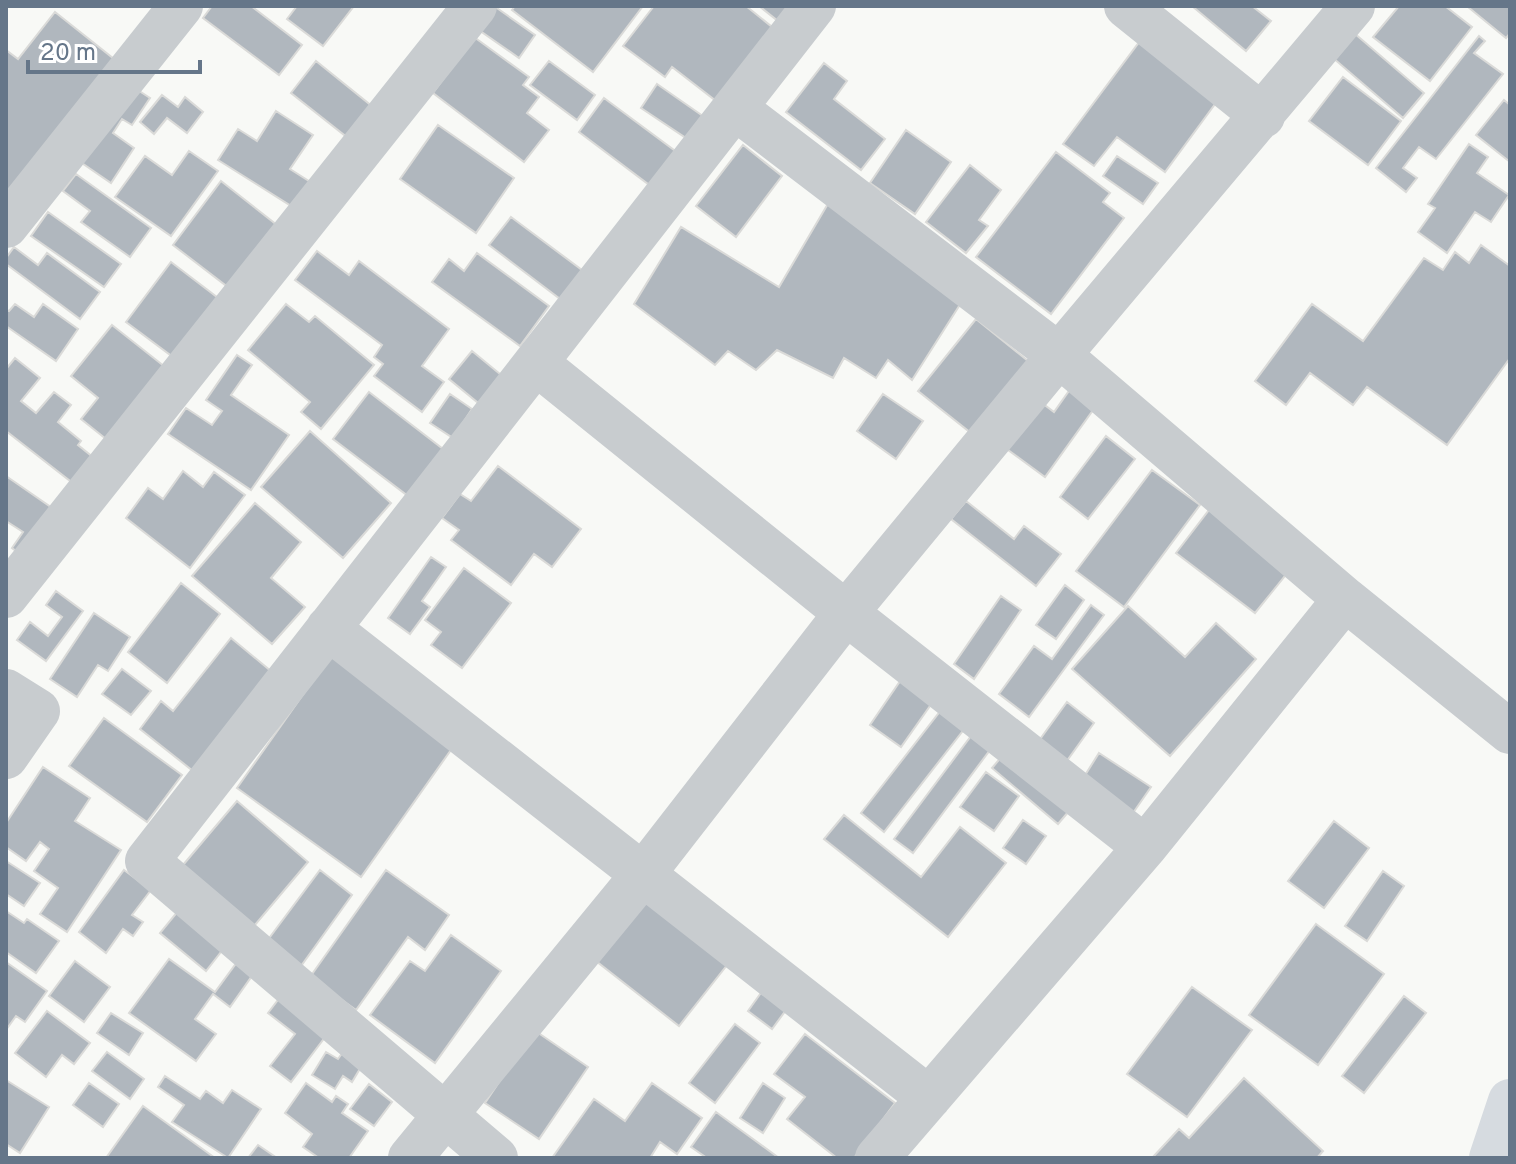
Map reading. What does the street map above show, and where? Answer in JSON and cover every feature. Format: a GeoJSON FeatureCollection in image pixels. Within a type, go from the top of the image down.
{"type":"FeatureCollection","features":[{"type":"Feature","properties":{"kind":"highway"},"geometry":{"type":"LineString","coordinates":[[1491,1158],[1510,1101]]}},
{"type":"Feature","properties":{"kind":"street"},"geometry":{"type":"LineString","coordinates":[[6,226],[181,6]]}},
{"type":"Feature","properties":{"kind":"street"},"geometry":{"type":"LineString","coordinates":[[6,596],[475,6]]}},
{"type":"Feature","properties":{"kind":"street"},"geometry":{"type":"LineString","coordinates":[[496,1158],[147,861],[814,6]]}},
{"type":"Feature","properties":{"kind":"street"},"geometry":{"type":"LineString","coordinates":[[1126,6],[1263,116]]}},
{"type":"Feature","properties":{"kind":"street"},"geometry":{"type":"LineString","coordinates":[[410,1158],[644,873],[846,613],[1353,6]]}},
{"type":"Feature","properties":{"kind":"street"},"geometry":{"type":"LineString","coordinates":[[735,108],[1059,355],[1345,599],[1510,732]]}},
{"type":"Feature","properties":{"kind":"street"},"geometry":{"type":"LineString","coordinates":[[536,363],[846,613],[1145,847]]}},
{"type":"Feature","properties":{"kind":"street"},"geometry":{"type":"LineString","coordinates":[[877,1158],[1145,847],[1345,599]]}},
{"type":"Feature","properties":{"kind":"street"},"geometry":{"type":"LineString","coordinates":[[328,628],[929,1098]]}},
{"type":"Feature","properties":{"kind":"street"},"geometry":{"type":"LineString","coordinates":[[6,691],[38,711],[6,757]]}},
{"type":"Feature","properties":{"kind":"building"},"geometry":{"type":"Polygon","coordinates":[[[212,6],[251,6],[302,45],[279,75],[203,18],[212,6]]]}},
{"type":"Feature","properties":{"kind":"building"},"geometry":{"type":"Polygon","coordinates":[[[297,6],[354,6],[323,46],[287,19],[297,6]]]}},
{"type":"Feature","properties":{"kind":"building"},"geometry":{"type":"Polygon","coordinates":[[[494,6],[535,35],[519,58],[476,28],[494,6]]]}},
{"type":"Feature","properties":{"kind":"building"},"geometry":{"type":"Polygon","coordinates":[[[515,6],[643,6],[593,72],[512,10],[515,6]]]}},
{"type":"Feature","properties":{"kind":"building"},"geometry":{"type":"Polygon","coordinates":[[[654,6],[746,6],[777,31],[720,104],[672,67],[665,77],[623,46],[654,6]]]}},
{"type":"Feature","properties":{"kind":"building"},"geometry":{"type":"Polygon","coordinates":[[[759,6],[790,6],[778,21],[759,6]]]}},
{"type":"Feature","properties":{"kind":"building"},"geometry":{"type":"Polygon","coordinates":[[[1192,6],[1252,6],[1271,21],[1246,51],[1192,6]]]}},
{"type":"Feature","properties":{"kind":"building"},"geometry":{"type":"Polygon","coordinates":[[[1399,6],[1445,6],[1472,27],[1430,81],[1373,37],[1399,6]]]}},
{"type":"Feature","properties":{"kind":"building"},"geometry":{"type":"Polygon","coordinates":[[[1510,6],[1510,33],[1506,38],[1468,7],[1510,6]]]}},
{"type":"Feature","properties":{"kind":"building"},"geometry":{"type":"Polygon","coordinates":[[[55,12],[114,59],[6,197],[6,50],[18,59],[55,12]]]}},
{"type":"Feature","properties":{"kind":"building"},"geometry":{"type":"Polygon","coordinates":[[[1354,33],[1424,93],[1403,118],[1333,58],[1354,33]]]}},
{"type":"Feature","properties":{"kind":"building"},"geometry":{"type":"Polygon","coordinates":[[[1479,36],[1485,41],[1474,53],[1503,74],[1436,159],[1419,147],[1403,168],[1417,178],[1406,192],[1376,168],[1479,36]]]}},
{"type":"Feature","properties":{"kind":"building"},"geometry":{"type":"Polygon","coordinates":[[[474,37],[529,77],[523,85],[539,97],[527,113],[549,130],[524,162],[433,93],[474,37]]]}},
{"type":"Feature","properties":{"kind":"building"},"geometry":{"type":"Polygon","coordinates":[[[1140,41],[1218,100],[1165,172],[1117,137],[1094,166],[1063,144],[1140,41]]]}},
{"type":"Feature","properties":{"kind":"building"},"geometry":{"type":"Polygon","coordinates":[[[316,61],[373,107],[348,138],[291,93],[316,61]]]}},
{"type":"Feature","properties":{"kind":"building"},"geometry":{"type":"Polygon","coordinates":[[[549,61],[595,95],[577,120],[530,85],[549,61]]]}},
{"type":"Feature","properties":{"kind":"building"},"geometry":{"type":"Polygon","coordinates":[[[824,63],[847,81],[834,99],[885,139],[861,170],[786,112],[824,63]]]}},
{"type":"Feature","properties":{"kind":"building"},"geometry":{"type":"Polygon","coordinates":[[[1343,77],[1401,121],[1368,165],[1309,121],[1343,77]]]}},
{"type":"Feature","properties":{"kind":"building"},"geometry":{"type":"Polygon","coordinates":[[[127,83],[150,98],[132,125],[122,119],[113,133],[134,148],[111,183],[76,159],[127,83]]]}},
{"type":"Feature","properties":{"kind":"building"},"geometry":{"type":"Polygon","coordinates":[[[657,84],[710,121],[695,144],[641,108],[657,84]]]}},
{"type":"Feature","properties":{"kind":"building"},"geometry":{"type":"Polygon","coordinates":[[[162,95],[178,107],[185,97],[203,112],[187,133],[167,118],[154,134],[140,122],[162,95]]]}},
{"type":"Feature","properties":{"kind":"building"},"geometry":{"type":"Polygon","coordinates":[[[604,98],[682,156],[656,190],[579,132],[604,98]]]}},
{"type":"Feature","properties":{"kind":"building"},"geometry":{"type":"Polygon","coordinates":[[[1504,100],[1510,105],[1510,162],[1476,135],[1504,100]]]}},
{"type":"Feature","properties":{"kind":"building"},"geometry":{"type":"Polygon","coordinates":[[[276,111],[313,135],[290,169],[312,183],[296,209],[218,160],[238,129],[257,141],[276,111]]]}},
{"type":"Feature","properties":{"kind":"building"},"geometry":{"type":"Polygon","coordinates":[[[438,125],[514,178],[476,233],[400,179],[438,125]]]}},
{"type":"Feature","properties":{"kind":"building"},"geometry":{"type":"Polygon","coordinates":[[[906,130],[951,162],[915,214],[870,183],[906,130]]]}},
{"type":"Feature","properties":{"kind":"building"},"geometry":{"type":"Polygon","coordinates":[[[1469,144],[1488,157],[1477,173],[1509,195],[1491,222],[1475,212],[1447,253],[1418,232],[1435,208],[1428,204],[1469,144]]]}},
{"type":"Feature","properties":{"kind":"building"},"geometry":{"type":"Polygon","coordinates":[[[743,145],[782,176],[736,237],[696,206],[743,145]]]}},
{"type":"Feature","properties":{"kind":"building"},"geometry":{"type":"Polygon","coordinates":[[[189,151],[218,171],[171,236],[115,197],[145,156],[172,175],[189,151]]]}},
{"type":"Feature","properties":{"kind":"building"},"geometry":{"type":"Polygon","coordinates":[[[1056,152],[1110,193],[1103,202],[1124,218],[1051,314],[976,257],[1056,152]]]}},
{"type":"Feature","properties":{"kind":"building"},"geometry":{"type":"Polygon","coordinates":[[[1117,156],[1158,183],[1143,204],[1103,176],[1117,156]]]}},
{"type":"Feature","properties":{"kind":"building"},"geometry":{"type":"Polygon","coordinates":[[[970,165],[1001,190],[979,220],[988,226],[966,253],[926,222],[970,165]]]}},
{"type":"Feature","properties":{"kind":"building"},"geometry":{"type":"Polygon","coordinates":[[[76,174],[151,228],[130,257],[81,222],[90,211],[63,191],[76,174]]]}},
{"type":"Feature","properties":{"kind":"building"},"geometry":{"type":"Polygon","coordinates":[[[221,181],[282,229],[233,291],[173,245],[221,181]]]}},
{"type":"Feature","properties":{"kind":"building"},"geometry":{"type":"Polygon","coordinates":[[[829,202],[961,303],[912,380],[888,360],[876,378],[844,358],[833,378],[777,350],[756,370],[728,351],[715,365],[634,304],[681,227],[779,287],[829,202]]]}},
{"type":"Feature","properties":{"kind":"building"},"geometry":{"type":"Polygon","coordinates":[[[48,212],[121,264],[104,287],[31,236],[48,212]]]}},
{"type":"Feature","properties":{"kind":"building"},"geometry":{"type":"Polygon","coordinates":[[[511,217],[594,279],[572,308],[489,245],[511,217]]]}},
{"type":"Feature","properties":{"kind":"building"},"geometry":{"type":"Polygon","coordinates":[[[1481,245],[1510,266],[1510,358],[1447,445],[1367,387],[1353,405],[1310,373],[1286,405],[1255,381],[1312,304],[1363,341],[1424,258],[1443,270],[1455,252],[1469,263],[1481,245]]]}},
{"type":"Feature","properties":{"kind":"building"},"geometry":{"type":"Polygon","coordinates":[[[14,247],[38,265],[47,253],[100,292],[80,319],[6,264],[6,258],[14,247]]]}},
{"type":"Feature","properties":{"kind":"building"},"geometry":{"type":"Polygon","coordinates":[[[317,251],[349,275],[359,261],[449,329],[422,366],[444,382],[422,412],[374,376],[383,364],[374,357],[382,345],[295,280],[317,251]]]}},
{"type":"Feature","properties":{"kind":"building"},"geometry":{"type":"Polygon","coordinates":[[[477,253],[549,306],[520,346],[432,282],[449,259],[464,271],[477,253]]]}},
{"type":"Feature","properties":{"kind":"building"},"geometry":{"type":"Polygon","coordinates":[[[171,262],[226,304],[181,363],[126,322],[171,262]]]}},
{"type":"Feature","properties":{"kind":"building"},"geometry":{"type":"Polygon","coordinates":[[[15,304],[34,317],[43,304],[78,329],[56,361],[6,326],[6,310],[9,311],[15,304]]]}},
{"type":"Feature","properties":{"kind":"building"},"geometry":{"type":"Polygon","coordinates":[[[286,304],[309,322],[315,316],[374,365],[321,429],[301,412],[310,402],[248,350],[286,304]]]}},
{"type":"Feature","properties":{"kind":"building"},"geometry":{"type":"Polygon","coordinates":[[[976,319],[1028,361],[971,433],[918,391],[976,319]]]}},
{"type":"Feature","properties":{"kind":"building"},"geometry":{"type":"Polygon","coordinates":[[[112,325],[174,374],[106,439],[81,419],[98,398],[71,376],[112,325]]]}},
{"type":"Feature","properties":{"kind":"building"},"geometry":{"type":"Polygon","coordinates":[[[472,351],[511,383],[488,411],[449,379],[472,351]]]}},
{"type":"Feature","properties":{"kind":"building"},"geometry":{"type":"Polygon","coordinates":[[[237,355],[252,365],[231,395],[289,435],[251,490],[168,434],[186,408],[212,425],[222,411],[206,400],[237,355]]]}},
{"type":"Feature","properties":{"kind":"building"},"geometry":{"type":"Polygon","coordinates":[[[15,358],[40,378],[21,401],[36,413],[54,392],[71,405],[58,422],[81,441],[78,445],[94,458],[74,484],[6,431],[6,369],[15,358]]]}},
{"type":"Feature","properties":{"kind":"building"},"geometry":{"type":"Polygon","coordinates":[[[1076,381],[1101,399],[1045,477],[1004,447],[1038,400],[1054,412],[1076,381]]]}},
{"type":"Feature","properties":{"kind":"building"},"geometry":{"type":"Polygon","coordinates":[[[369,392],[443,449],[408,496],[333,439],[369,392]]]}},
{"type":"Feature","properties":{"kind":"building"},"geometry":{"type":"Polygon","coordinates":[[[450,394],[472,409],[453,438],[430,423],[450,394]]]}},
{"type":"Feature","properties":{"kind":"building"},"geometry":{"type":"Polygon","coordinates":[[[883,394],[923,421],[896,459],[857,431],[883,394]]]}},
{"type":"Feature","properties":{"kind":"building"},"geometry":{"type":"Polygon","coordinates":[[[310,431],[391,503],[343,558],[261,487],[310,431]]]}},
{"type":"Feature","properties":{"kind":"building"},"geometry":{"type":"Polygon","coordinates":[[[1106,436],[1135,459],[1088,519],[1060,497],[1106,436]]]}},
{"type":"Feature","properties":{"kind":"building"},"geometry":{"type":"Polygon","coordinates":[[[498,466],[581,529],[552,567],[534,554],[511,585],[451,540],[459,530],[442,518],[460,494],[471,501],[498,466]]]}},
{"type":"Feature","properties":{"kind":"building"},"geometry":{"type":"Polygon","coordinates":[[[1152,470],[1200,505],[1124,607],[1076,571],[1152,470]]]}},
{"type":"Feature","properties":{"kind":"building"},"geometry":{"type":"Polygon","coordinates":[[[183,471],[203,487],[214,472],[245,495],[190,568],[126,518],[148,488],[163,499],[183,471]]]}},
{"type":"Feature","properties":{"kind":"building"},"geometry":{"type":"Polygon","coordinates":[[[6,476],[58,512],[25,558],[12,548],[23,532],[6,521],[6,476]]]}},
{"type":"Feature","properties":{"kind":"building"},"geometry":{"type":"Polygon","coordinates":[[[966,501],[1014,539],[1024,526],[1061,554],[1036,586],[951,519],[966,501]]]}},
{"type":"Feature","properties":{"kind":"building"},"geometry":{"type":"Polygon","coordinates":[[[255,503],[301,542],[271,578],[305,607],[272,644],[192,576],[255,503]]]}},
{"type":"Feature","properties":{"kind":"building"},"geometry":{"type":"Polygon","coordinates":[[[1209,510],[1289,571],[1255,613],[1176,553],[1209,510]]]}},
{"type":"Feature","properties":{"kind":"building"},"geometry":{"type":"Polygon","coordinates":[[[431,557],[446,567],[422,601],[430,607],[410,634],[388,618],[431,557]]]}},
{"type":"Feature","properties":{"kind":"building"},"geometry":{"type":"Polygon","coordinates":[[[464,568],[511,603],[462,668],[431,645],[441,632],[425,620],[464,568]]]}},
{"type":"Feature","properties":{"kind":"building"},"geometry":{"type":"Polygon","coordinates":[[[181,583],[220,614],[167,683],[128,652],[181,583]]]}},
{"type":"Feature","properties":{"kind":"building"},"geometry":{"type":"Polygon","coordinates":[[[1065,585],[1084,600],[1056,639],[1036,625],[1065,585]]]}},
{"type":"Feature","properties":{"kind":"building"},"geometry":{"type":"Polygon","coordinates":[[[56,591],[83,611],[46,661],[17,640],[30,622],[48,636],[62,617],[46,605],[56,591]]]}},
{"type":"Feature","properties":{"kind":"building"},"geometry":{"type":"Polygon","coordinates":[[[1001,596],[1021,610],[974,679],[954,664],[1001,596]]]}},
{"type":"Feature","properties":{"kind":"building"},"geometry":{"type":"Polygon","coordinates":[[[1091,605],[1104,615],[1029,717],[999,694],[1034,646],[1052,659],[1091,605]]]}},
{"type":"Feature","properties":{"kind":"building"},"geometry":{"type":"Polygon","coordinates":[[[1128,606],[1185,657],[1216,623],[1256,659],[1170,756],[1072,669],[1128,606]]]}},
{"type":"Feature","properties":{"kind":"building"},"geometry":{"type":"Polygon","coordinates":[[[94,613],[130,637],[108,671],[98,665],[77,697],[50,679],[94,613]]]}},
{"type":"Feature","properties":{"kind":"building"},"geometry":{"type":"Polygon","coordinates":[[[231,638],[272,672],[193,771],[140,729],[161,701],[173,711],[231,638]]]}},
{"type":"Feature","properties":{"kind":"building"},"geometry":{"type":"Polygon","coordinates":[[[333,652],[458,740],[361,877],[237,788],[333,652]]]}},
{"type":"Feature","properties":{"kind":"building"},"geometry":{"type":"Polygon","coordinates":[[[122,669],[151,691],[131,715],[102,694],[122,669]]]}},
{"type":"Feature","properties":{"kind":"building"},"geometry":{"type":"Polygon","coordinates":[[[905,674],[937,696],[901,747],[870,725],[905,674]]]}},
{"type":"Feature","properties":{"kind":"building"},"geometry":{"type":"Polygon","coordinates":[[[1067,702],[1094,723],[1066,762],[1038,742],[1067,702]]]}},
{"type":"Feature","properties":{"kind":"building"},"geometry":{"type":"Polygon","coordinates":[[[945,705],[969,723],[884,832],[861,813],[945,705]]]}},
{"type":"Feature","properties":{"kind":"building"},"geometry":{"type":"Polygon","coordinates":[[[104,718],[182,775],[147,822],[69,766],[104,718]]]}},
{"type":"Feature","properties":{"kind":"building"},"geometry":{"type":"Polygon","coordinates":[[[977,728],[996,742],[913,853],[894,839],[977,728]]]}},
{"type":"Feature","properties":{"kind":"building"},"geometry":{"type":"Polygon","coordinates":[[[1009,748],[1075,804],[1058,824],[992,768],[1009,748]]]}},
{"type":"Feature","properties":{"kind":"building"},"geometry":{"type":"Polygon","coordinates":[[[1099,753],[1151,787],[1133,813],[1082,780],[1099,753]]]}},
{"type":"Feature","properties":{"kind":"building"},"geometry":{"type":"Polygon","coordinates":[[[43,767],[90,798],[75,821],[121,850],[67,932],[40,914],[58,888],[34,871],[49,849],[40,842],[26,861],[6,847],[6,823],[43,767]]]}},
{"type":"Feature","properties":{"kind":"building"},"geometry":{"type":"Polygon","coordinates":[[[986,772],[1019,796],[994,831],[960,807],[986,772]]]}},
{"type":"Feature","properties":{"kind":"building"},"geometry":{"type":"Polygon","coordinates":[[[237,801],[308,862],[254,926],[183,865],[237,801]]]}},
{"type":"Feature","properties":{"kind":"building"},"geometry":{"type":"Polygon","coordinates":[[[844,815],[921,877],[960,827],[1006,863],[948,937],[824,839],[844,815]]]}},
{"type":"Feature","properties":{"kind":"building"},"geometry":{"type":"Polygon","coordinates":[[[1023,820],[1046,836],[1026,864],[1003,848],[1023,820]]]}},
{"type":"Feature","properties":{"kind":"building"},"geometry":{"type":"Polygon","coordinates":[[[1334,821],[1369,848],[1324,908],[1288,881],[1334,821]]]}},
{"type":"Feature","properties":{"kind":"building"},"geometry":{"type":"Polygon","coordinates":[[[6,861],[40,883],[24,906],[6,894],[6,861]]]}},
{"type":"Feature","properties":{"kind":"building"},"geometry":{"type":"Polygon","coordinates":[[[124,870],[151,890],[132,915],[143,922],[133,936],[123,929],[106,953],[79,932],[124,870]]]}},
{"type":"Feature","properties":{"kind":"building"},"geometry":{"type":"Polygon","coordinates":[[[320,870],[352,895],[301,966],[267,941],[320,870]]]}},
{"type":"Feature","properties":{"kind":"building"},"geometry":{"type":"Polygon","coordinates":[[[386,870],[449,915],[425,950],[408,937],[356,1010],[310,977],[386,870]]]}},
{"type":"Feature","properties":{"kind":"building"},"geometry":{"type":"Polygon","coordinates":[[[1383,871],[1404,886],[1367,941],[1345,926],[1383,871]]]}},
{"type":"Feature","properties":{"kind":"building"},"geometry":{"type":"Polygon","coordinates":[[[652,890],[735,955],[679,1026],[596,961],[652,890]]]}},
{"type":"Feature","properties":{"kind":"building"},"geometry":{"type":"Polygon","coordinates":[[[183,905],[228,943],[206,971],[160,933],[183,905]]]}},
{"type":"Feature","properties":{"kind":"building"},"geometry":{"type":"Polygon","coordinates":[[[6,911],[24,923],[27,919],[59,941],[36,973],[6,952],[6,911]]]}},
{"type":"Feature","properties":{"kind":"building"},"geometry":{"type":"Polygon","coordinates":[[[1316,924],[1384,974],[1318,1065],[1249,1015],[1316,924]]]}},
{"type":"Feature","properties":{"kind":"building"},"geometry":{"type":"Polygon","coordinates":[[[451,935],[501,971],[435,1063],[370,1015],[410,961],[425,971],[451,935]]]}},
{"type":"Feature","properties":{"kind":"building"},"geometry":{"type":"Polygon","coordinates":[[[243,954],[259,966],[230,1007],[213,994],[195,1019],[216,1034],[196,1061],[129,1013],[169,959],[215,992],[243,954]]]}},
{"type":"Feature","properties":{"kind":"building"},"geometry":{"type":"Polygon","coordinates":[[[75,961],[110,987],[84,1022],[49,996],[75,961]]]}},
{"type":"Feature","properties":{"kind":"building"},"geometry":{"type":"Polygon","coordinates":[[[6,962],[47,991],[25,1022],[16,1016],[6,1030],[6,962]]]}},
{"type":"Feature","properties":{"kind":"building"},"geometry":{"type":"Polygon","coordinates":[[[768,983],[792,1002],[772,1029],[748,1011],[768,983]]]}},
{"type":"Feature","properties":{"kind":"building"},"geometry":{"type":"Polygon","coordinates":[[[1192,987],[1252,1030],[1187,1117],[1127,1074],[1192,987]]]}},
{"type":"Feature","properties":{"kind":"building"},"geometry":{"type":"Polygon","coordinates":[[[281,996],[329,1032],[291,1082],[270,1066],[295,1034],[268,1013],[281,996]]]}},
{"type":"Feature","properties":{"kind":"building"},"geometry":{"type":"Polygon","coordinates":[[[1404,996],[1426,1013],[1364,1093],[1342,1076],[1404,996]]]}},
{"type":"Feature","properties":{"kind":"building"},"geometry":{"type":"Polygon","coordinates":[[[47,1011],[90,1043],[74,1064],[62,1055],[46,1077],[15,1053],[47,1011]]]}},
{"type":"Feature","properties":{"kind":"building"},"geometry":{"type":"Polygon","coordinates":[[[111,1013],[143,1033],[129,1055],[97,1033],[111,1013]]]}},
{"type":"Feature","properties":{"kind":"building"},"geometry":{"type":"Polygon","coordinates":[[[735,1024],[760,1043],[715,1103],[689,1083],[735,1024]]]}},
{"type":"Feature","properties":{"kind":"building"},"geometry":{"type":"Polygon","coordinates":[[[534,1030],[588,1067],[539,1139],[485,1103],[534,1030]]]}},
{"type":"Feature","properties":{"kind":"building"},"geometry":{"type":"Polygon","coordinates":[[[805,1034],[895,1103],[854,1158],[837,1158],[787,1119],[805,1097],[774,1074],[805,1034]]]}},
{"type":"Feature","properties":{"kind":"building"},"geometry":{"type":"Polygon","coordinates":[[[348,1045],[367,1057],[352,1082],[343,1076],[335,1089],[312,1075],[326,1052],[338,1059],[348,1045]]]}},
{"type":"Feature","properties":{"kind":"building"},"geometry":{"type":"Polygon","coordinates":[[[107,1052],[144,1079],[130,1099],[92,1071],[107,1052]]]}},
{"type":"Feature","properties":{"kind":"building"},"geometry":{"type":"Polygon","coordinates":[[[165,1076],[200,1099],[206,1091],[223,1103],[232,1090],[261,1109],[228,1158],[172,1122],[184,1105],[158,1087],[165,1076]]]}},
{"type":"Feature","properties":{"kind":"building"},"geometry":{"type":"Polygon","coordinates":[[[1244,1078],[1323,1151],[1317,1158],[1152,1158],[1179,1129],[1189,1138],[1244,1078]]]}},
{"type":"Feature","properties":{"kind":"building"},"geometry":{"type":"Polygon","coordinates":[[[6,1080],[49,1107],[20,1153],[6,1144],[6,1080]]]}},
{"type":"Feature","properties":{"kind":"building"},"geometry":{"type":"Polygon","coordinates":[[[89,1083],[119,1104],[103,1127],[73,1105],[89,1083]]]}},
{"type":"Feature","properties":{"kind":"building"},"geometry":{"type":"Polygon","coordinates":[[[306,1083],[332,1102],[336,1096],[348,1104],[342,1113],[368,1131],[349,1158],[319,1158],[303,1147],[312,1134],[285,1113],[306,1083]]]}},
{"type":"Feature","properties":{"kind":"building"},"geometry":{"type":"Polygon","coordinates":[[[652,1083],[702,1118],[677,1154],[660,1142],[650,1158],[552,1158],[594,1099],[625,1121],[652,1083]]]}},
{"type":"Feature","properties":{"kind":"building"},"geometry":{"type":"Polygon","coordinates":[[[763,1083],[785,1098],[763,1133],[740,1118],[763,1083]]]}},
{"type":"Feature","properties":{"kind":"building"},"geometry":{"type":"Polygon","coordinates":[[[369,1084],[392,1102],[374,1126],[350,1109],[369,1084]]]}},
{"type":"Feature","properties":{"kind":"building"},"geometry":{"type":"Polygon","coordinates":[[[143,1106],[215,1158],[106,1158],[143,1106]]]}},
{"type":"Feature","properties":{"kind":"building"},"geometry":{"type":"Polygon","coordinates":[[[716,1112],[779,1158],[707,1158],[691,1147],[716,1112]]]}},
{"type":"Feature","properties":{"kind":"building"},"geometry":{"type":"Polygon","coordinates":[[[258,1145],[277,1158],[248,1158],[258,1145]]]}}]}
